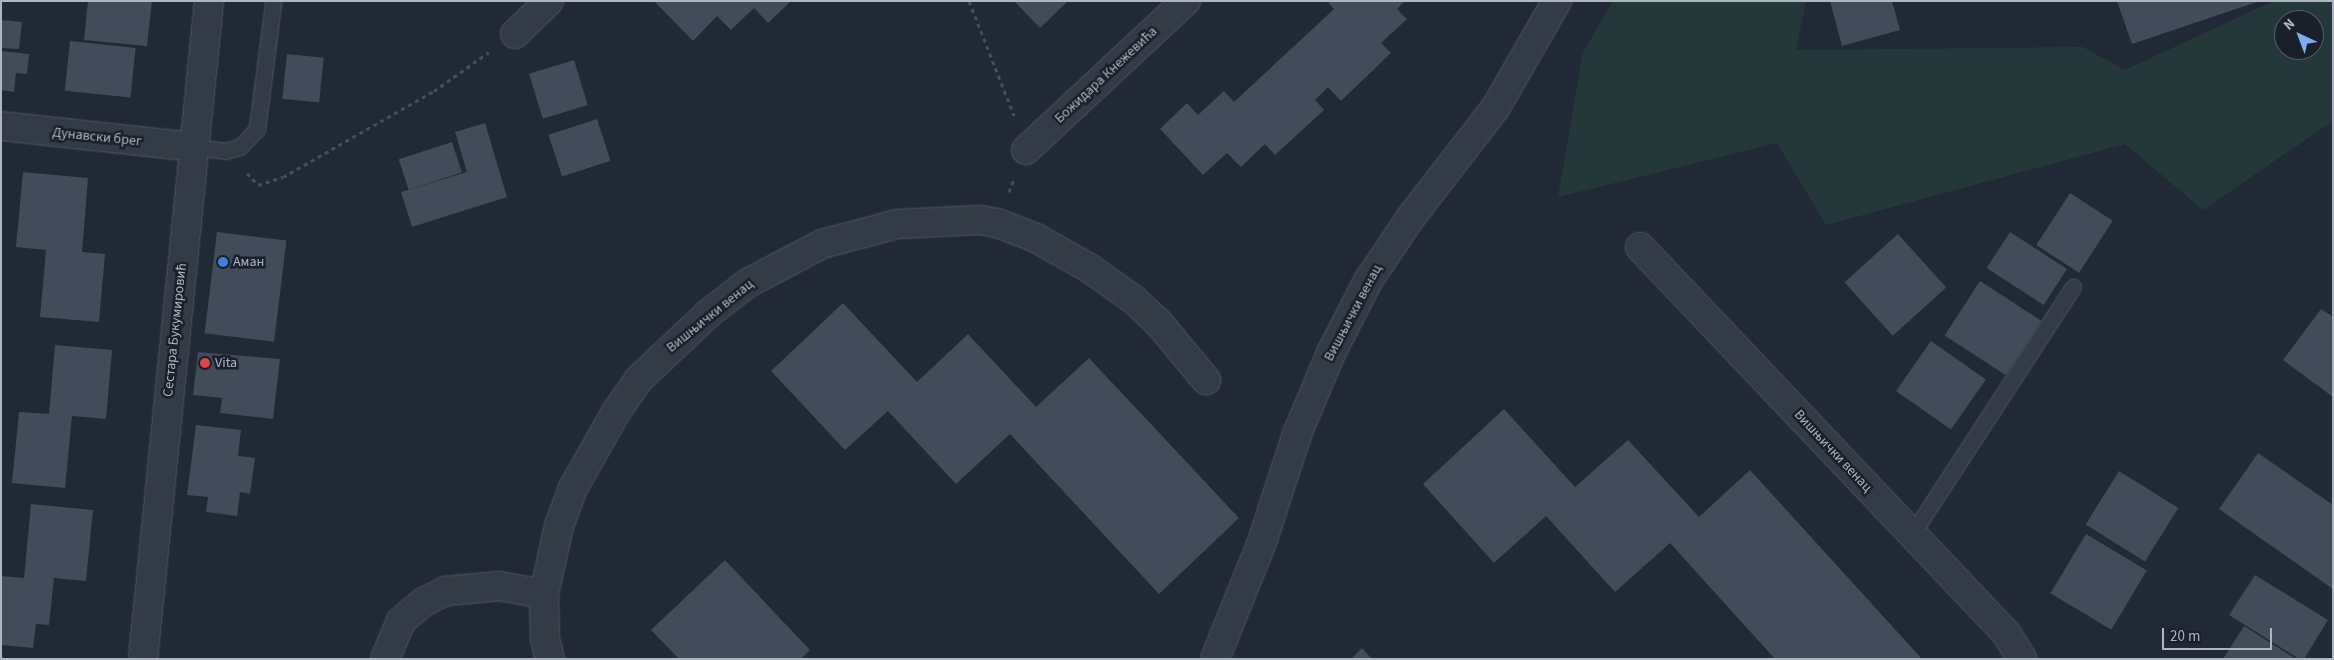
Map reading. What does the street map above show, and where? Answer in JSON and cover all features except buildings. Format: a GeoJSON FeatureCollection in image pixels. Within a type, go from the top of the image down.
{"type":"FeatureCollection","features":[{"type":"Feature","properties":{"kind":"street","name":"Сестара Букумировић"},"geometry":{"type":"LineString","coordinates":[[143,659],[209,1]]}},
{"type":"Feature","properties":{"kind":"street"},"geometry":{"type":"LineString","coordinates":[[515,34],[549,1]]}},
{"type":"Feature","properties":{"kind":"street","name":"Божидара Кнежевића"},"geometry":{"type":"LineString","coordinates":[[1026,150],[1186,1]]}},
{"type":"Feature","properties":{"kind":"street","name":"Вишњички венац"},"geometry":{"type":"LineString","coordinates":[[1215,659],[1262,542],[1297,434],[1339,336],[1368,281],[1411,217],[1511,84],[1557,1]]}},
{"type":"Feature","properties":{"kind":"street","name":"Дунавски брег"},"geometry":{"type":"LineString","coordinates":[[1,126],[193,148]]}},
{"type":"Feature","properties":{"kind":"street","name":"Вишњички венац"},"geometry":{"type":"LineString","coordinates":[[550,659],[545,639],[544,594],[559,526],[574,488],[599,440],[638,380],[709,313],[748,283],[790,259],[822,244],[862,230],[939,221],[996,223],[1036,238],[1089,268],[1133,299],[1157,321],[1206,380]]}},
{"type":"Feature","properties":{"kind":"street","name":"Вишњички венац"},"geometry":{"type":"LineString","coordinates":[[1640,248],[2006,633],[2022,659]]}},
{"type":"Feature","properties":{"kind":"street"},"geometry":{"type":"LineString","coordinates":[[385,659],[402,621],[424,602],[446,591],[498,586],[544,594]]}},
{"type":"Feature","properties":{"kind":"lane"},"geometry":{"type":"LineString","coordinates":[[193,148],[225,151],[240,146],[257,129],[273,4]]}},
{"type":"Feature","properties":{"kind":"lane"},"geometry":{"type":"LineString","coordinates":[[1912,534],[2074,287]]}},
{"type":"Feature","properties":{"kind":"path"},"geometry":{"type":"LineString","coordinates":[[968,1],[978,18],[1026,150],[996,223]]}},
{"type":"Feature","properties":{"kind":"path"},"geometry":{"type":"LineString","coordinates":[[258,185],[283,177],[434,91],[515,34]]}},
{"type":"Feature","properties":{"kind":"shaded area"},"geometry":{"type":"Polygon","coordinates":[[[1613,1],[1806,1],[1796,50],[2083,47],[2125,70],[2273,1],[2333,1],[2333,121],[2203,210],[2125,144],[1826,225],[1777,143],[1558,197],[1583,52],[1613,1]]]}},
{"type":"Feature","properties":{"kind":"place","name":"Аман"},"geometry":{"type":"Point","coordinates":[223,262]}},
{"type":"Feature","properties":{"kind":"place","name":"Vita"},"geometry":{"type":"Point","coordinates":[205,363]}}]}
